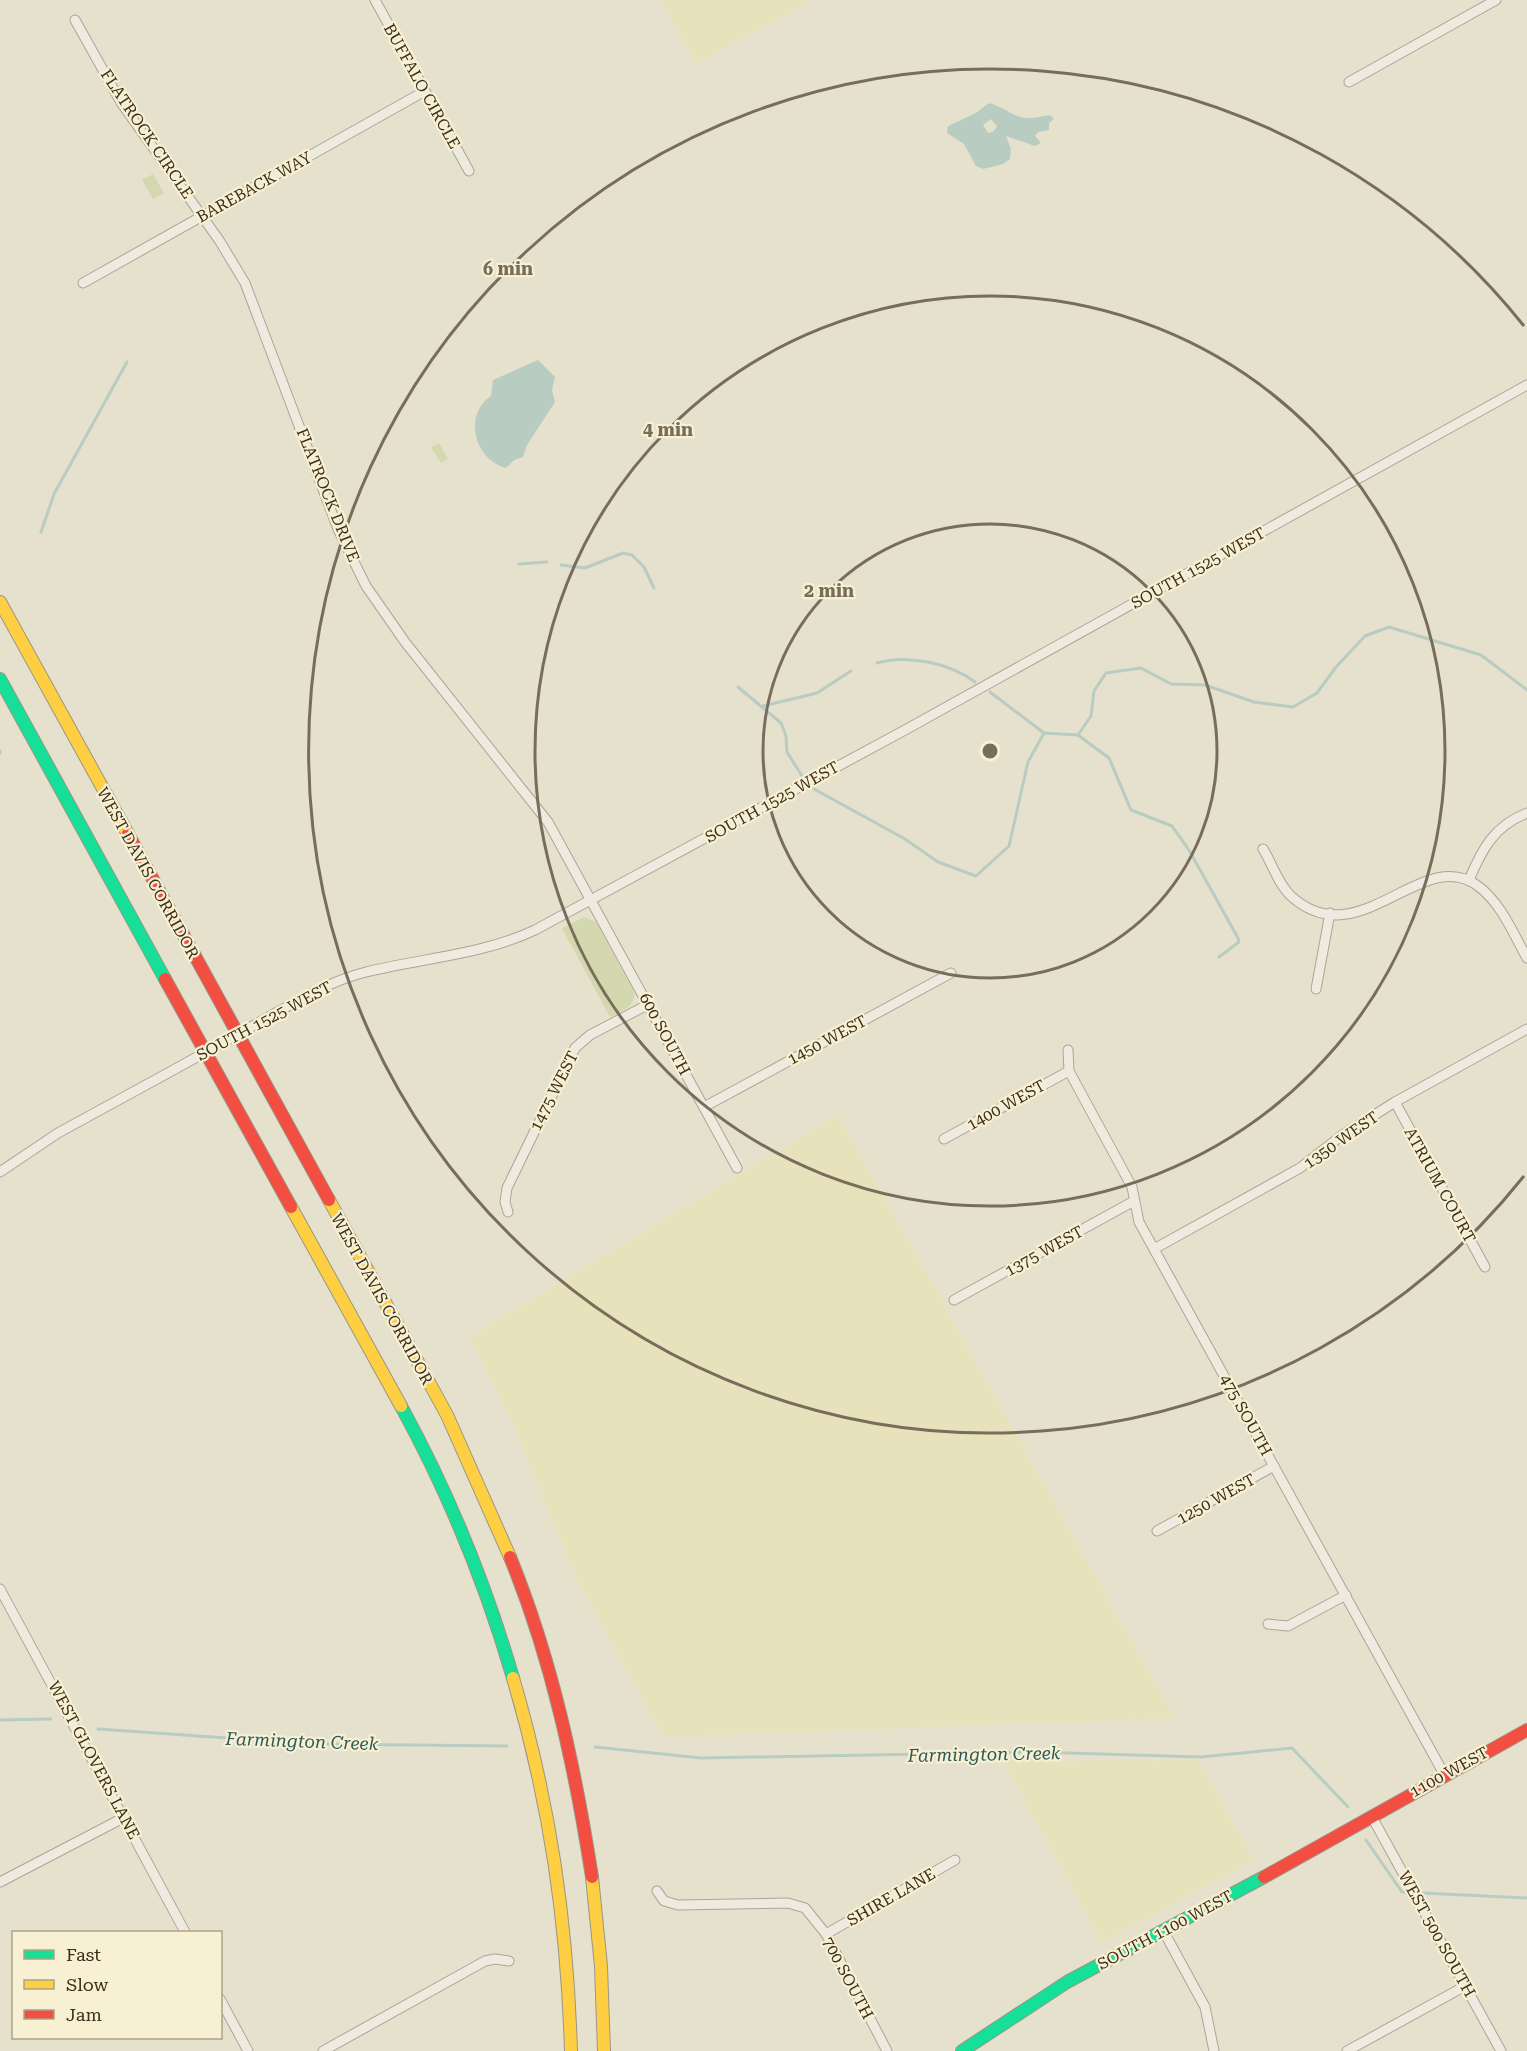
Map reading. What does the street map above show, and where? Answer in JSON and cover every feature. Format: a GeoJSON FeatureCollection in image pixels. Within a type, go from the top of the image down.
{"type":"FeatureCollection","features":[{"type":"Feature","properties":{"kind":"main road","name":"WEST DAVIS CORRIDOR"},"geometry":{"type":"LineString","coordinates":[[0,602],[447,1415],[505,1541],[545,1653],[579,1791],[597,1905],[604,2051]]}},
{"type":"Feature","properties":{"kind":"main road"},"geometry":{"type":"LineString","coordinates":[[0,679],[417,1435],[470,1549],[508,1656],[544,1795],[565,1939],[571,2051]]}},
{"type":"Feature","properties":{"kind":"main road","name":"1100 WEST"},"geometry":{"type":"LineString","coordinates":[[1372,1817],[1444,1774],[1527,1730]]}},
{"type":"Feature","properties":{"kind":"main road","name":"SOUTH 1100 WEST"},"geometry":{"type":"LineString","coordinates":[[970,2049],[1067,1982],[1164,1932],[1372,1817]]}},
{"type":"Feature","properties":{"kind":"street","name":"BUFFALO CIRCLE"},"geometry":{"type":"LineString","coordinates":[[375,0],[469,171]]}},
{"type":"Feature","properties":{"kind":"street"},"geometry":{"type":"LineString","coordinates":[[1349,82],[1496,0]]}},
{"type":"Feature","properties":{"kind":"street","name":"FLATROCK CIRCLE"},"geometry":{"type":"LineString","coordinates":[[75,20],[122,104],[203,216]]}},
{"type":"Feature","properties":{"kind":"street","name":"BAREBACK WAY"},"geometry":{"type":"LineString","coordinates":[[82,283],[425,91]]}},
{"type":"Feature","properties":{"kind":"street","name":"FLATROCK DRIVE"},"geometry":{"type":"LineString","coordinates":[[203,216],[228,254],[254,304],[338,529],[366,586],[405,642],[539,808],[592,900]]}},
{"type":"Feature","properties":{"kind":"street","name":"SOUTH 1525 WEST"},"geometry":{"type":"LineString","coordinates":[[0,1172],[58,1133],[316,991],[352,976],[507,942],[592,900],[1527,385]]}},
{"type":"Feature","properties":{"kind":"street"},"geometry":{"type":"LineString","coordinates":[[1469,880],[1486,843],[1512,819],[1527,813]]}},
{"type":"Feature","properties":{"kind":"street"},"geometry":{"type":"LineString","coordinates":[[1263,849],[1290,895],[1317,911],[1330,913],[1351,913],[1371,909],[1428,879],[1440,877],[1469,880],[1490,897],[1499,909],[1527,958]]}},
{"type":"Feature","properties":{"kind":"street","name":"600 SOUTH"},"geometry":{"type":"LineString","coordinates":[[592,900],[737,1168]]}},
{"type":"Feature","properties":{"kind":"street"},"geometry":{"type":"LineString","coordinates":[[1316,989],[1330,913]]}},
{"type":"Feature","properties":{"kind":"street","name":"1450 WEST"},"geometry":{"type":"LineString","coordinates":[[704,1107],[951,973]]}},
{"type":"Feature","properties":{"kind":"street","name":"1475 WEST"},"geometry":{"type":"LineString","coordinates":[[508,1212],[505,1202],[507,1188],[570,1055],[590,1035],[649,1004]]}},
{"type":"Feature","properties":{"kind":"street","name":"1350 WEST"},"geometry":{"type":"LineString","coordinates":[[1154,1249],[1300,1168],[1341,1136],[1395,1102],[1527,1029]]}},
{"type":"Feature","properties":{"kind":"street","name":"475 SOUTH"},"geometry":{"type":"LineString","coordinates":[[1068,1050],[1069,1071],[1126,1174],[1139,1222],[1444,1774]]}},
{"type":"Feature","properties":{"kind":"street","name":"1400 WEST"},"geometry":{"type":"LineString","coordinates":[[944,1139],[1069,1071]]}},
{"type":"Feature","properties":{"kind":"street","name":"ATRIUM COURT"},"geometry":{"type":"LineString","coordinates":[[1395,1102],[1485,1267]]}},
{"type":"Feature","properties":{"kind":"street","name":"1375 WEST"},"geometry":{"type":"LineString","coordinates":[[954,1300],[1134,1201]]}},
{"type":"Feature","properties":{"kind":"street","name":"1250 WEST"},"geometry":{"type":"LineString","coordinates":[[1157,1531],[1274,1466]]}},
{"type":"Feature","properties":{"kind":"street","name":"WEST GLOVERS LANE"},"geometry":{"type":"LineString","coordinates":[[0,1589],[184,1931]]}},
{"type":"Feature","properties":{"kind":"street"},"geometry":{"type":"LineString","coordinates":[[1268,1624],[1288,1626],[1346,1595]]}},
{"type":"Feature","properties":{"kind":"street"},"geometry":{"type":"LineString","coordinates":[[0,1882],[125,1817]]}},
{"type":"Feature","properties":{"kind":"street","name":"WEST 500 SOUTH"},"geometry":{"type":"LineString","coordinates":[[1372,1817],[1467,1985],[1501,2051]]}},
{"type":"Feature","properties":{"kind":"street","name":"SHIRE LANE"},"geometry":{"type":"LineString","coordinates":[[826,1934],[955,1860]]}},
{"type":"Feature","properties":{"kind":"street","name":"700 SOUTH"},"geometry":{"type":"LineString","coordinates":[[657,1891],[664,1901],[678,1905],[788,1903],[805,1908],[826,1934],[887,2051]]}},
{"type":"Feature","properties":{"kind":"street"},"geometry":{"type":"LineString","coordinates":[[1164,1932],[1205,2007],[1214,2051]]}},
{"type":"Feature","properties":{"kind":"street"},"geometry":{"type":"LineString","coordinates":[[323,2051],[485,1961],[495,1959],[509,1961]]}},
{"type":"Feature","properties":{"kind":"street"},"geometry":{"type":"LineString","coordinates":[[1347,2051],[1467,1985]]}},
{"type":"Feature","properties":{"kind":"street"},"geometry":{"type":"LineString","coordinates":[[222,2003],[248,2051]]}},
{"type":"Feature","properties":{"kind":"shaded area"},"geometry":{"type":"Polygon","coordinates":[[[661,0],[809,0],[809,2],[695,64],[661,0]]]}},
{"type":"Feature","properties":{"kind":"shaded area"},"geometry":{"type":"Polygon","coordinates":[[[989,103],[1017,116],[1028,118],[1050,115],[1054,119],[1049,123],[1049,130],[1038,132],[1035,136],[1041,143],[1035,146],[1006,136],[1011,149],[1010,159],[1003,164],[983,169],[976,166],[964,144],[947,133],[948,126],[976,113],[989,103]],[[991,119],[983,125],[988,133],[993,132],[997,126],[991,119]]]}},
{"type":"Feature","properties":{"kind":"shaded area"},"geometry":{"type":"Polygon","coordinates":[[[538,360],[555,377],[552,390],[555,402],[527,445],[523,457],[514,460],[506,468],[486,456],[480,446],[476,436],[477,414],[482,404],[491,396],[493,380],[538,360]]]}},
{"type":"Feature","properties":{"kind":"shaded area"},"geometry":{"type":"Polygon","coordinates":[[[838,1115],[1175,1718],[663,1737],[577,1580],[516,1431],[469,1337],[838,1115]]]}},
{"type":"Feature","properties":{"kind":"shaded area"},"geometry":{"type":"Polygon","coordinates":[[[1199,1760],[1254,1860],[1102,1943],[1003,1761],[1199,1760]]]}},
{"type":"Feature","properties":{"kind":"green space"},"geometry":{"type":"Polygon","coordinates":[[[153,174],[164,193],[153,199],[142,180],[153,174]]]}},
{"type":"Feature","properties":{"kind":"green space"},"geometry":{"type":"Polygon","coordinates":[[[439,443],[448,459],[441,463],[431,447],[439,443]]]}},
{"type":"Feature","properties":{"kind":"green space"},"geometry":{"type":"Polygon","coordinates":[[[584,917],[596,922],[634,992],[630,1005],[610,1017],[562,928],[584,917]]]}},
{"type":"Feature","properties":{"kind":"waterway"},"geometry":{"type":"LineString","coordinates":[[41,532],[54,494],[127,362]]}},
{"type":"Feature","properties":{"kind":"waterway"},"geometry":{"type":"LineString","coordinates":[[561,565],[585,568],[623,553],[632,555],[644,567],[654,588]]}},
{"type":"Feature","properties":{"kind":"waterway"},"geometry":{"type":"LineString","coordinates":[[519,564],[547,562]]}},
{"type":"Feature","properties":{"kind":"waterway"},"geometry":{"type":"LineString","coordinates":[[990,692],[1044,733],[1078,735],[1091,716],[1094,691],[1106,673],[1141,668],[1171,684],[1205,685],[1254,702],[1293,707],[1317,693],[1336,667],[1365,636],[1389,627],[1481,655],[1527,690]]}},
{"type":"Feature","properties":{"kind":"waterway"},"geometry":{"type":"LineString","coordinates":[[877,663],[889,660],[928,662],[965,675],[975,682]]}},
{"type":"Feature","properties":{"kind":"waterway"},"geometry":{"type":"LineString","coordinates":[[763,706],[817,693],[851,671]]}},
{"type":"Feature","properties":{"kind":"waterway"},"geometry":{"type":"LineString","coordinates":[[738,687],[781,723],[786,736],[787,752],[802,776]]}},
{"type":"Feature","properties":{"kind":"waterway"},"geometry":{"type":"LineString","coordinates":[[814,789],[905,839],[938,862],[976,876],[1009,846],[1028,762],[1044,733]]}},
{"type":"Feature","properties":{"kind":"waterway"},"geometry":{"type":"LineString","coordinates":[[1078,735],[1109,758],[1131,810],[1172,826],[1189,850],[1238,938],[1239,942],[1219,957]]}},
{"type":"Feature","properties":{"kind":"waterway","name":"Farmington Creek"},"geometry":{"type":"LineString","coordinates":[[0,1720],[51,1719]]}},
{"type":"Feature","properties":{"kind":"waterway","name":"Farmington Creek"},"geometry":{"type":"LineString","coordinates":[[98,1729],[313,1744],[507,1746]]}},
{"type":"Feature","properties":{"kind":"waterway","name":"Farmington Creek"},"geometry":{"type":"LineString","coordinates":[[595,1747],[701,1758],[1034,1752],[1201,1757],[1292,1748],[1348,1807]]}},
{"type":"Feature","properties":{"kind":"waterway","name":"Farmington Creek"},"geometry":{"type":"LineString","coordinates":[[1366,1840],[1402,1892],[1406,1892]]}},
{"type":"Feature","properties":{"kind":"waterway","name":"Farmington Creek"},"geometry":{"type":"LineString","coordinates":[[1423,1893],[1527,1898]]}},
{"type":"Feature","properties":{"kind":"traffic: fast"},"geometry":{"type":"LineString","coordinates":[[0,679],[165,979]]}},
{"type":"Feature","properties":{"kind":"traffic: fast"},"geometry":{"type":"LineString","coordinates":[[401,1406],[450,1505],[491,1608],[513,1678]]}},
{"type":"Feature","properties":{"kind":"traffic: fast"},"geometry":{"type":"LineString","coordinates":[[962,2051],[1067,1982],[1264,1877]]}},
{"type":"Feature","properties":{"kind":"traffic: slow"},"geometry":{"type":"LineString","coordinates":[[0,602],[128,834]]}},
{"type":"Feature","properties":{"kind":"traffic: slow"},"geometry":{"type":"LineString","coordinates":[[329,1200],[447,1415],[510,1557]]}},
{"type":"Feature","properties":{"kind":"traffic: slow"},"geometry":{"type":"LineString","coordinates":[[291,1207],[401,1406]]}},
{"type":"Feature","properties":{"kind":"traffic: slow"},"geometry":{"type":"LineString","coordinates":[[513,1678],[547,1817],[561,1909],[571,2051]]}},
{"type":"Feature","properties":{"kind":"traffic: slow"},"geometry":{"type":"LineString","coordinates":[[592,1877],[601,1966],[604,2051]]}},
{"type":"Feature","properties":{"kind":"traffic: jam"},"geometry":{"type":"LineString","coordinates":[[128,834],[329,1200]]}},
{"type":"Feature","properties":{"kind":"traffic: jam"},"geometry":{"type":"LineString","coordinates":[[165,979],[291,1207]]}},
{"type":"Feature","properties":{"kind":"traffic: jam"},"geometry":{"type":"LineString","coordinates":[[510,1557],[550,1675],[570,1755],[592,1877]]}},
{"type":"Feature","properties":{"kind":"traffic: jam"},"geometry":{"type":"LineString","coordinates":[[1264,1877],[1527,1730]]}}]}
